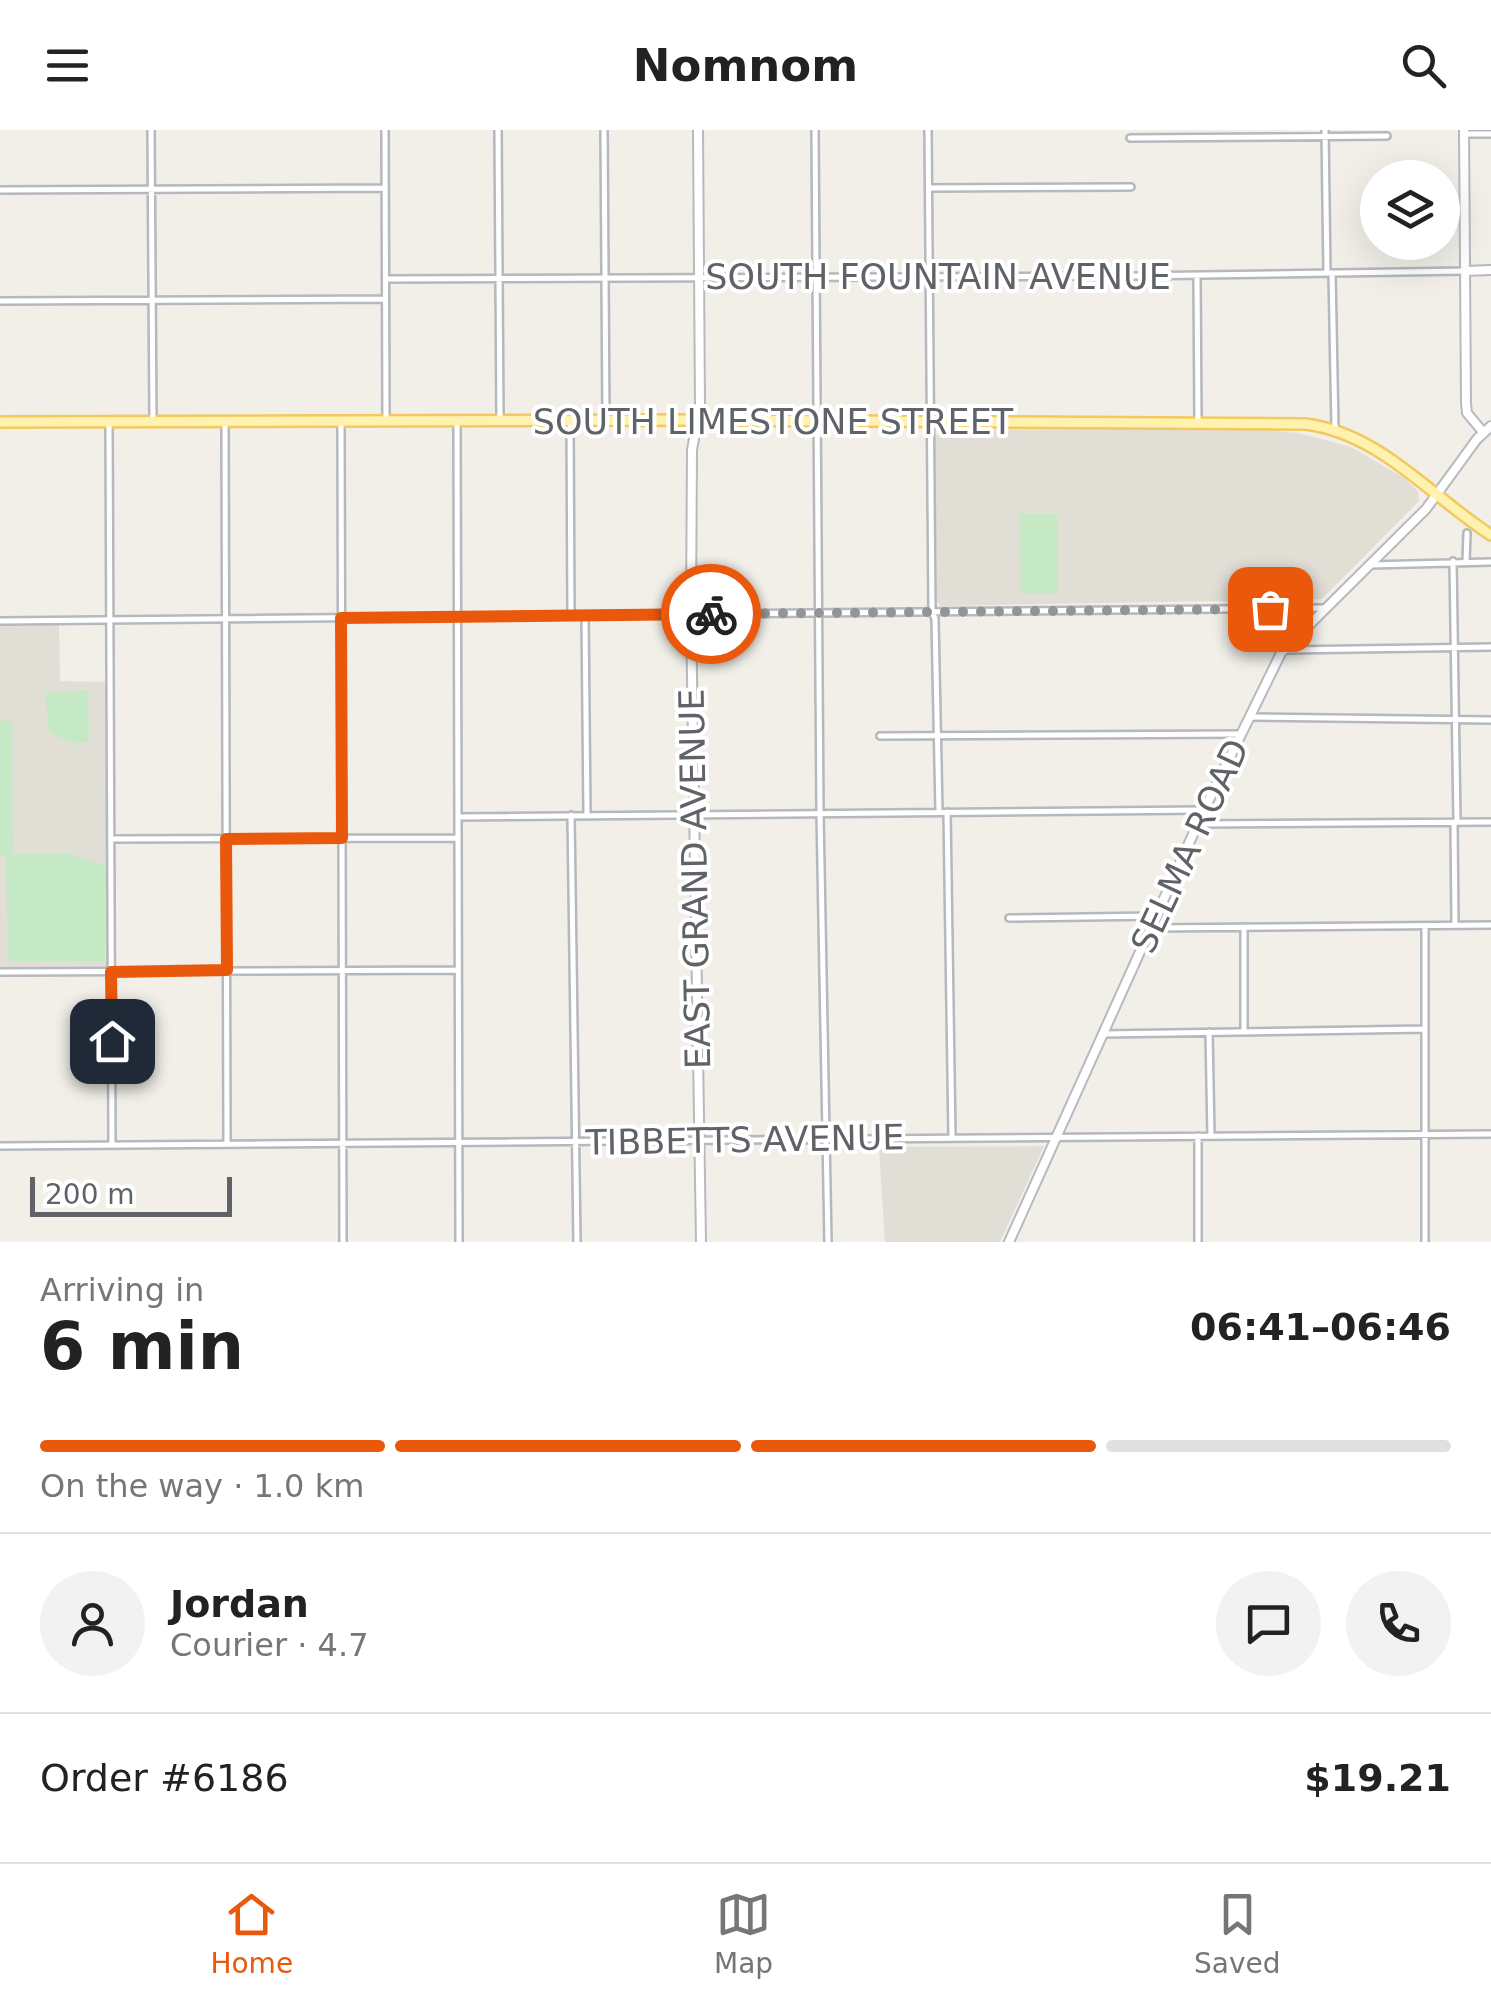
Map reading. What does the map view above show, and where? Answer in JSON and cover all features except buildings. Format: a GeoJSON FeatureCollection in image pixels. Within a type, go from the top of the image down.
{"type":"FeatureCollection","features":[{"type":"Feature","properties":{"kind":"main road","name":"SOUTH LIMESTONE STREET"},"geometry":{"type":"LineString","coordinates":[[0,422],[695,420],[1305,424],[1335,429],[1379,451],[1491,535]]}},
{"type":"Feature","properties":{"kind":"street"},"geometry":{"type":"LineString","coordinates":[[151,130],[153,420]]}},
{"type":"Feature","properties":{"kind":"street"},"geometry":{"type":"LineString","coordinates":[[385,130],[386,420]]}},
{"type":"Feature","properties":{"kind":"street"},"geometry":{"type":"LineString","coordinates":[[498,130],[500,420]]}},
{"type":"Feature","properties":{"kind":"street"},"geometry":{"type":"LineString","coordinates":[[604,130],[606,421]]}},
{"type":"Feature","properties":{"kind":"street","name":"EAST GRAND AVENUE"},"geometry":{"type":"LineString","coordinates":[[698,130],[700,405],[692,450],[691,614],[701,1242]]}},
{"type":"Feature","properties":{"kind":"street"},"geometry":{"type":"LineString","coordinates":[[815,130],[828,1242]]}},
{"type":"Feature","properties":{"kind":"street"},"geometry":{"type":"LineString","coordinates":[[928,130],[932,611],[952,1138]]}},
{"type":"Feature","properties":{"kind":"street"},"geometry":{"type":"LineString","coordinates":[[1438,496],[1487,429],[1468,413],[1464,132],[1491,134]]}},
{"type":"Feature","properties":{"kind":"street"},"geometry":{"type":"LineString","coordinates":[[1130,138],[1325,133],[1387,136]]}},
{"type":"Feature","properties":{"kind":"street"},"geometry":{"type":"LineString","coordinates":[[1325,133],[1335,429]]}},
{"type":"Feature","properties":{"kind":"street"},"geometry":{"type":"LineString","coordinates":[[928,188],[1131,187]]}},
{"type":"Feature","properties":{"kind":"street"},"geometry":{"type":"LineString","coordinates":[[0,190],[385,188]]}},
{"type":"Feature","properties":{"kind":"street","name":"SOUTH FOUNTAIN AVENUE"},"geometry":{"type":"LineString","coordinates":[[386,279],[929,278],[1491,270]]}},
{"type":"Feature","properties":{"kind":"street"},"geometry":{"type":"LineString","coordinates":[[1197,275],[1198,423]]}},
{"type":"Feature","properties":{"kind":"street"},"geometry":{"type":"LineString","coordinates":[[0,301],[385,299]]}},
{"type":"Feature","properties":{"kind":"street"},"geometry":{"type":"LineString","coordinates":[[225,420],[227,1143]]}},
{"type":"Feature","properties":{"kind":"street"},"geometry":{"type":"LineString","coordinates":[[340,420],[343,1242]]}},
{"type":"Feature","properties":{"kind":"street"},"geometry":{"type":"LineString","coordinates":[[457,420],[459,1242]]}},
{"type":"Feature","properties":{"kind":"street"},"geometry":{"type":"LineString","coordinates":[[109,421],[112,1145]]}},
{"type":"Feature","properties":{"kind":"street"},"geometry":{"type":"LineString","coordinates":[[570,421],[571,615]]}},
{"type":"Feature","properties":{"kind":"street","name":"SELMA ROAD"},"geometry":{"type":"LineString","coordinates":[[1009,1242],[1204,810],[1284,650],[1438,496]]}},
{"type":"Feature","properties":{"kind":"street"},"geometry":{"type":"LineString","coordinates":[[1466,562],[1467,532]]}},
{"type":"Feature","properties":{"kind":"street"},"geometry":{"type":"LineString","coordinates":[[1454,562],[1454,926]]}},
{"type":"Feature","properties":{"kind":"street"},"geometry":{"type":"LineString","coordinates":[[1370,564],[1491,562]]}},
{"type":"Feature","properties":{"kind":"street"},"geometry":{"type":"LineString","coordinates":[[0,621],[1326,608]]}},
{"type":"Feature","properties":{"kind":"street"},"geometry":{"type":"LineString","coordinates":[[586,615],[587,815]]}},
{"type":"Feature","properties":{"kind":"street"},"geometry":{"type":"LineString","coordinates":[[1284,650],[1491,646]]}},
{"type":"Feature","properties":{"kind":"street"},"geometry":{"type":"LineString","coordinates":[[1250,718],[1491,720]]}},
{"type":"Feature","properties":{"kind":"street"},"geometry":{"type":"LineString","coordinates":[[880,736],[1242,734]]}},
{"type":"Feature","properties":{"kind":"street"},"geometry":{"type":"LineString","coordinates":[[458,817],[1204,810]]}},
{"type":"Feature","properties":{"kind":"street"},"geometry":{"type":"LineString","coordinates":[[571,815],[577,1242]]}},
{"type":"Feature","properties":{"kind":"street"},"geometry":{"type":"LineString","coordinates":[[1198,824],[1491,822]]}},
{"type":"Feature","properties":{"kind":"street"},"geometry":{"type":"LineString","coordinates":[[110,839],[458,838]]}},
{"type":"Feature","properties":{"kind":"street"},"geometry":{"type":"LineString","coordinates":[[1009,918],[1156,916]]}},
{"type":"Feature","properties":{"kind":"street"},"geometry":{"type":"LineString","coordinates":[[1151,928],[1491,925]]}},
{"type":"Feature","properties":{"kind":"street"},"geometry":{"type":"LineString","coordinates":[[1425,926],[1425,1242]]}},
{"type":"Feature","properties":{"kind":"street"},"geometry":{"type":"LineString","coordinates":[[1244,927],[1244,1031]]}},
{"type":"Feature","properties":{"kind":"street"},"geometry":{"type":"LineString","coordinates":[[0,972],[458,970]]}},
{"type":"Feature","properties":{"kind":"street"},"geometry":{"type":"LineString","coordinates":[[1104,1034],[1426,1028]]}},
{"type":"Feature","properties":{"kind":"street"},"geometry":{"type":"LineString","coordinates":[[1209,1032],[1210,1136]]}},
{"type":"Feature","properties":{"kind":"street","name":"TIBBETTS AVENUE"},"geometry":{"type":"LineString","coordinates":[[0,1146],[1491,1134]]}},
{"type":"Feature","properties":{"kind":"street"},"geometry":{"type":"LineString","coordinates":[[1198,1136],[1198,1242]]}},
{"type":"Feature","properties":{"kind":"shaded area"},"geometry":{"type":"Polygon","coordinates":[[[1240,428],[1298,433],[1351,447],[1404,478],[1418,491],[1419,501],[1322,599],[941,606],[937,602],[935,437],[943,430],[1240,428]]]}},
{"type":"Feature","properties":{"kind":"shaded area"},"geometry":{"type":"Polygon","coordinates":[[[59,620],[60,681],[110,682],[111,972],[0,972],[0,621],[59,620]]]}},
{"type":"Feature","properties":{"kind":"shaded area"},"geometry":{"type":"Polygon","coordinates":[[[1044,1146],[1000,1242],[885,1242],[879,1147],[1044,1146]]]}},
{"type":"Feature","properties":{"kind":"green space"},"geometry":{"type":"Polygon","coordinates":[[[1020,514],[1057,514],[1057,594],[1021,594],[1020,514]]]}},
{"type":"Feature","properties":{"kind":"green space"},"geometry":{"type":"Polygon","coordinates":[[[88,690],[89,742],[71,743],[49,732],[45,693],[88,690]]]}},
{"type":"Feature","properties":{"kind":"green space"},"geometry":{"type":"Polygon","coordinates":[[[0,721],[12,721],[13,854],[70,854],[105,866],[105,961],[8,961],[6,855],[0,855],[0,721]]]}},
{"type":"Feature","properties":{"kind":"way so far"},"geometry":{"type":"LineString","coordinates":[[711,614],[1270,609]]}},
{"type":"Feature","properties":{"kind":"route"},"geometry":{"type":"LineString","coordinates":[[112,1041],[111,972],[227,970],[226,839],[342,838],[341,618],[711,614]]}}]}
